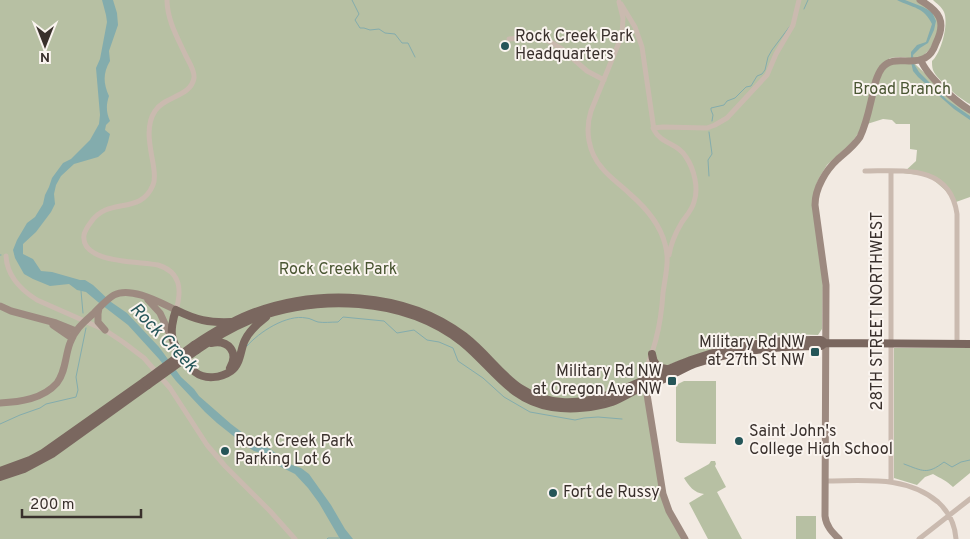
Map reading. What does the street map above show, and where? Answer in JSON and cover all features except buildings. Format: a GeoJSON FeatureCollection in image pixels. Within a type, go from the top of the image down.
{"type":"FeatureCollection","features":[{"type":"Feature","properties":{"kind":"main road"},"geometry":{"type":"LineString","coordinates":[[274,312],[252,329],[244,342],[236,366],[225,374],[208,377],[195,372],[178,351],[173,340],[173,324],[176,310],[204,321],[231,322],[277,306],[312,299],[371,300],[408,308],[439,320],[464,336],[511,383],[543,398],[562,402],[586,401],[645,383],[718,357],[777,348],[821,346],[825,343]]}},
{"type":"Feature","properties":{"kind":"main road"},"geometry":{"type":"LineString","coordinates":[[205,344],[234,328],[274,312],[308,306],[341,304],[372,306],[406,313],[453,335],[510,388],[536,402],[553,407],[583,408],[611,402],[667,369],[703,356],[761,343],[820,340],[825,343],[970,344]]}},
{"type":"Feature","properties":{"kind":"main road"},"geometry":{"type":"LineString","coordinates":[[0,477],[24,469],[42,460],[216,330],[240,319]]}},
{"type":"Feature","properties":{"kind":"main road"},"geometry":{"type":"LineString","coordinates":[[195,347],[221,342],[231,348],[234,355],[233,362],[225,374]]}},
{"type":"Feature","properties":{"kind":"main road"},"geometry":{"type":"LineString","coordinates":[[652,354],[655,364],[659,368],[667,369]]}},
{"type":"Feature","properties":{"kind":"main road"},"geometry":{"type":"LineString","coordinates":[[0,471],[43,453],[146,383]]}},
{"type":"Feature","properties":{"kind":"street"},"geometry":{"type":"LineString","coordinates":[[0,403],[29,399],[43,393],[54,385],[64,370],[74,334],[85,320],[116,294],[126,292],[147,299],[166,313],[172,313],[176,310],[180,288],[171,271],[163,266],[117,261],[100,256],[88,248],[84,237],[85,230],[98,213],[106,208],[137,202],[150,191],[154,179],[149,135],[152,114],[161,103],[188,90],[192,83],[194,73],[169,17],[167,0]]}},
{"type":"Feature","properties":{"kind":"street"},"geometry":{"type":"LineString","coordinates":[[653,128],[707,128],[727,118],[768,75],[776,54],[794,23],[799,0]]}},
{"type":"Feature","properties":{"kind":"street"},"geometry":{"type":"LineString","coordinates":[[920,0],[934,9],[941,22],[940,34],[931,53],[928,65],[930,74]]}},
{"type":"Feature","properties":{"kind":"street"},"geometry":{"type":"LineString","coordinates":[[619,1],[628,14],[641,44],[653,128],[660,139],[676,146],[683,153],[695,179],[696,192],[694,202],[675,236],[667,262],[659,324],[652,354],[645,373],[645,383],[665,499],[671,516],[685,539]]}},
{"type":"Feature","properties":{"kind":"street"},"geometry":{"type":"LineString","coordinates":[[619,1],[623,18],[622,31],[589,118],[588,134],[591,149],[600,167],[641,205],[656,224],[666,247],[667,262]]}},
{"type":"Feature","properties":{"kind":"street"},"geometry":{"type":"LineString","coordinates":[[622,31],[635,28]]}},
{"type":"Feature","properties":{"kind":"street"},"geometry":{"type":"LineString","coordinates":[[509,39],[531,37],[547,40],[562,49],[582,68],[604,80]]}},
{"type":"Feature","properties":{"kind":"street"},"geometry":{"type":"LineString","coordinates":[[839,539],[826,524],[825,516],[826,285],[815,205],[817,193],[823,178],[832,166],[852,147],[860,135],[867,118],[876,78],[882,68],[890,62],[897,60],[915,61],[927,57],[931,53]]}},
{"type":"Feature","properties":{"kind":"street"},"geometry":{"type":"LineString","coordinates":[[915,61],[924,66],[955,100],[970,110]]}},
{"type":"Feature","properties":{"kind":"street","name":"28TH STREET NORTHWEST"},"geometry":{"type":"LineString","coordinates":[[891,171],[891,482]]}},
{"type":"Feature","properties":{"kind":"street"},"geometry":{"type":"LineString","coordinates":[[865,172],[917,172],[934,178],[944,185],[953,198],[956,211],[956,344]]}},
{"type":"Feature","properties":{"kind":"street"},"geometry":{"type":"LineString","coordinates":[[663,237],[675,236]]}},
{"type":"Feature","properties":{"kind":"street"},"geometry":{"type":"LineString","coordinates":[[6,256],[9,269],[19,288],[37,300],[105,330],[129,346],[152,366],[170,388],[207,445],[295,539]]}},
{"type":"Feature","properties":{"kind":"street"},"geometry":{"type":"LineString","coordinates":[[147,299],[163,318],[173,340]]}},
{"type":"Feature","properties":{"kind":"street"},"geometry":{"type":"LineString","coordinates":[[0,306],[46,321],[74,334]]}},
{"type":"Feature","properties":{"kind":"street"},"geometry":{"type":"LineString","coordinates":[[99,308],[98,322],[105,330]]}},
{"type":"Feature","properties":{"kind":"street"},"geometry":{"type":"LineString","coordinates":[[825,481],[891,482],[908,485],[924,492],[937,501],[950,515],[956,539]]}},
{"type":"Feature","properties":{"kind":"street"},"geometry":{"type":"LineString","coordinates":[[919,539],[970,499]]}},
{"type":"Feature","properties":{"kind":"green space","name":"Rock Creek Park"},"geometry":{"type":"Polygon","coordinates":[[[0,0],[917,0],[932,9],[938,18],[938,33],[930,49],[923,56],[917,59],[890,58],[880,66],[860,131],[852,142],[827,165],[815,188],[823,276],[822,329],[818,335],[788,335],[741,342],[710,350],[638,376],[646,403],[661,492],[683,539],[0,539],[0,0]]]}},
{"type":"Feature","properties":{"kind":"green space"},"geometry":{"type":"Polygon","coordinates":[[[933,0],[970,0],[970,104],[949,89],[933,70],[932,61],[941,45],[946,24],[943,10],[933,0]]]}},
{"type":"Feature","properties":{"kind":"green space","name":"Broad Branch"},"geometry":{"type":"Polygon","coordinates":[[[896,62],[915,64],[970,112],[970,197],[956,202],[929,176],[903,173],[916,161],[917,150],[910,149],[910,124],[896,124],[892,120],[883,119],[867,124],[873,96],[884,67],[896,62]]]}},
{"type":"Feature","properties":{"kind":"green space"},"geometry":{"type":"Polygon","coordinates":[[[894,348],[970,348],[970,473],[953,487],[933,474],[925,477],[917,485],[894,478],[894,348]]]}},
{"type":"Feature","properties":{"kind":"green space"},"geometry":{"type":"Polygon","coordinates":[[[684,381],[716,381],[716,444],[680,443],[676,441],[676,385],[684,381]]]}},
{"type":"Feature","properties":{"kind":"green space"},"geometry":{"type":"Polygon","coordinates":[[[711,461],[715,461],[715,466],[726,487],[717,492],[742,539],[708,539],[689,503],[704,494],[695,491],[684,478],[711,461]]]}},
{"type":"Feature","properties":{"kind":"green space"},"geometry":{"type":"Polygon","coordinates":[[[796,516],[816,516],[816,539],[796,539],[796,516]]]}},
{"type":"Feature","properties":{"kind":"water"},"geometry":{"type":"Polygon","coordinates":[[[102,0],[113,0],[118,25],[109,51],[110,61],[105,78],[109,96],[107,108],[110,121],[106,125],[105,130],[110,134],[108,142],[105,151],[98,157],[74,164],[61,176],[54,194],[55,204],[36,232],[23,244],[23,254],[33,259],[41,271],[85,280],[127,313],[159,347],[181,377],[199,396],[252,440],[309,474],[353,539],[340,539],[319,503],[295,474],[279,466],[264,454],[246,446],[205,412],[128,325],[86,292],[77,290],[69,284],[50,286],[24,274],[15,258],[13,250],[17,240],[27,223],[35,217],[43,204],[52,178],[63,163],[71,159],[90,140],[99,124],[96,68],[100,59],[107,22],[102,0]]]}},
{"type":"Feature","properties":{"kind":"water"},"geometry":{"type":"Polygon","coordinates":[[[897,0],[905,0],[932,12],[936,21],[934,30],[928,43],[913,55],[914,64],[919,72],[947,100],[970,116],[970,120],[954,109],[913,71],[911,52],[917,45],[926,42],[932,24],[922,11],[897,0]]]}},
{"type":"Feature","properties":{"kind":"waterway"},"geometry":{"type":"LineString","coordinates":[[352,0],[359,14],[355,20],[360,28],[379,29],[385,33],[395,34],[402,43],[408,43],[415,57]]}},
{"type":"Feature","properties":{"kind":"waterway"},"geometry":{"type":"LineString","coordinates":[[804,9],[808,0]]}},
{"type":"Feature","properties":{"kind":"waterway"},"geometry":{"type":"LineString","coordinates":[[712,121],[711,108],[724,105],[727,101],[735,98],[746,87],[751,86],[757,76],[765,70],[768,57],[790,26]]}},
{"type":"Feature","properties":{"kind":"waterway"},"geometry":{"type":"LineString","coordinates":[[709,132],[712,154],[708,160],[709,176]]}},
{"type":"Feature","properties":{"kind":"waterway"},"geometry":{"type":"LineString","coordinates":[[81,291],[83,313]]}},
{"type":"Feature","properties":{"kind":"waterway"},"geometry":{"type":"LineString","coordinates":[[247,346],[274,325],[299,317],[318,322],[338,322],[343,317],[384,321],[397,333],[414,330],[427,340],[439,342],[453,348],[458,361],[483,378],[504,397],[530,412],[575,420],[598,417],[622,419]]}},
{"type":"Feature","properties":{"kind":"waterway"},"geometry":{"type":"LineString","coordinates":[[0,424],[46,404],[76,397],[78,390],[76,377],[86,328]]}},
{"type":"Feature","properties":{"kind":"waterway"},"geometry":{"type":"LineString","coordinates":[[904,464],[925,471],[933,469],[944,462],[952,467],[970,460]]}},
{"type":"Feature","properties":{"kind":"waterway"},"geometry":{"type":"LineString","coordinates":[[327,539],[339,538]]}},
{"type":"Feature","properties":{"kind":"place","name":"Rock Creek Park Headquarters"},"geometry":{"type":"Point","coordinates":[505,46]}},
{"type":"Feature","properties":{"kind":"place","name":"Military Rd NW at 27th St NW"},"geometry":{"type":"Point","coordinates":[815,352]}},
{"type":"Feature","properties":{"kind":"place","name":"Military Rd NW at Oregon Ave NW"},"geometry":{"type":"Point","coordinates":[672,381]}},
{"type":"Feature","properties":{"kind":"place","name":"Saint John's College High School"},"geometry":{"type":"Point","coordinates":[739,441]}},
{"type":"Feature","properties":{"kind":"place","name":"Rock Creek Park Parking Lot 6"},"geometry":{"type":"Point","coordinates":[225,451]}},
{"type":"Feature","properties":{"kind":"place","name":"Fort de Russy"},"geometry":{"type":"Point","coordinates":[553,493]}},
{"type":"Feature","properties":{"kind":"water label","name":"Rock Creek"},"geometry":{"type":"Point","coordinates":[163,338]}}]}
